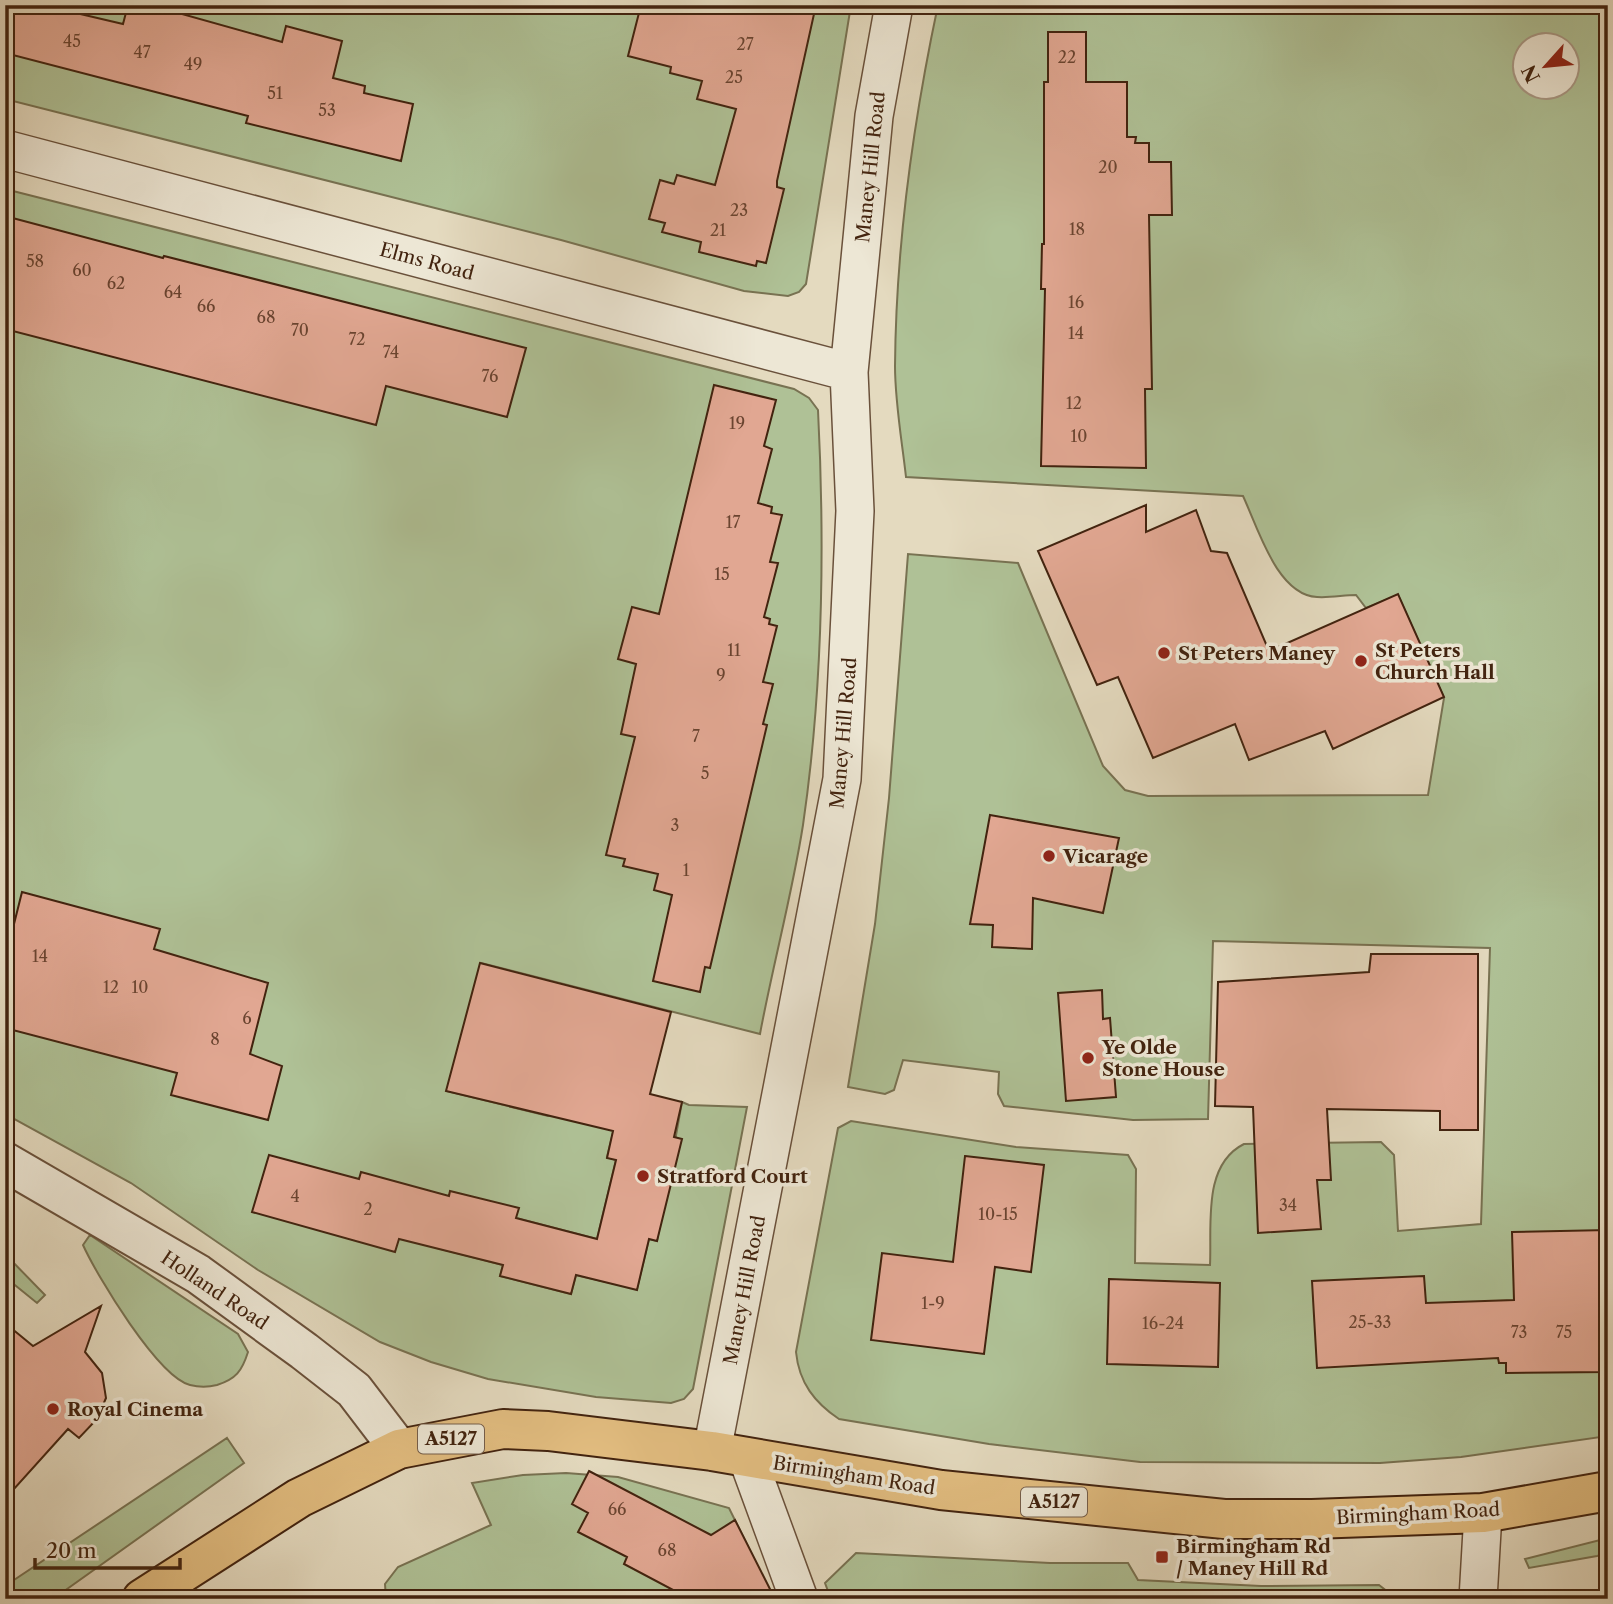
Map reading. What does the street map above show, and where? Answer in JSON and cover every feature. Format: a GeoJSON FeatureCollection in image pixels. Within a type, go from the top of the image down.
{"type":"FeatureCollection","features":[{"type":"Feature","properties":{"kind":"main road","name":"Birmingham Road"},"geometry":{"type":"LineString","coordinates":[[142,1599],[299,1498],[398,1449],[503,1429],[548,1430],[730,1454],[941,1490],[1211,1518],[1312,1520],[1483,1513],[1608,1491]]}},
{"type":"Feature","properties":{"kind":"street","name":"Maney Hill Road"},"geometry":{"type":"LineString","coordinates":[[730,1454],[842,779],[855,511],[849,372],[874,116],[894,5]]}},
{"type":"Feature","properties":{"kind":"street","name":"Elms Road"},"geometry":{"type":"LineString","coordinates":[[5,149],[849,372]]}},
{"type":"Feature","properties":{"kind":"street","name":"Holland Road"},"geometry":{"type":"LineString","coordinates":[[5,1162],[198,1274],[304,1351],[354,1390],[398,1449]]}},
{"type":"Feature","properties":{"kind":"street"},"geometry":{"type":"LineString","coordinates":[[730,1454],[799,1599]]}},
{"type":"Feature","properties":{"kind":"street"},"geometry":{"type":"LineString","coordinates":[[1478,1599],[1483,1513]]}},
{"type":"Feature","properties":{"kind":"green space"},"geometry":{"type":"Polygon","coordinates":[[[5,5],[851,5],[806,284],[799,292],[788,296],[744,291],[561,240],[5,99],[5,5]]]}},
{"type":"Feature","properties":{"kind":"green space"},"geometry":{"type":"Polygon","coordinates":[[[938,5],[1608,5],[1608,1436],[1461,1457],[1380,1463],[1140,1462],[989,1444],[839,1419],[816,1399],[805,1383],[796,1352],[838,1128],[851,1121],[1016,1147],[1128,1155],[1136,1169],[1135,1263],[1210,1265],[1215,1181],[1221,1166],[1244,1144],[1381,1142],[1394,1155],[1398,1231],[1481,1224],[1490,948],[1213,941],[1208,1119],[1133,1120],[1004,1106],[998,1094],[999,1072],[903,1060],[894,1090],[885,1094],[848,1087],[875,924],[889,798],[908,554],[1018,563],[1103,766],[1125,790],[1148,796],[1428,795],[1444,698],[1398,595],[1366,608],[1356,595],[1317,597],[1303,593],[1280,573],[1262,541],[1243,496],[906,477],[896,394],[896,321],[902,230],[914,139],[938,5]]]}},
{"type":"Feature","properties":{"kind":"green space"},"geometry":{"type":"Polygon","coordinates":[[[5,189],[794,389],[809,398],[818,410],[822,566],[815,722],[799,851],[760,1034],[481,963],[447,1091],[548,1116],[624,1088],[607,1157],[616,1160],[597,1239],[516,1218],[450,1192],[437,1248],[503,1265],[500,1276],[571,1294],[576,1275],[637,1289],[649,1239],[657,1241],[682,1102],[689,1105],[747,1107],[693,1389],[684,1399],[671,1403],[596,1397],[488,1379],[431,1362],[380,1342],[258,1270],[131,1183],[5,1114],[5,189]]]}},
{"type":"Feature","properties":{"kind":"green space"},"geometry":{"type":"Polygon","coordinates":[[[90,1235],[238,1334],[248,1352],[237,1373],[217,1385],[196,1386],[177,1378],[162,1364],[130,1324],[90,1260],[83,1245],[90,1235]]]}},
{"type":"Feature","properties":{"kind":"green space"},"geometry":{"type":"Polygon","coordinates":[[[5,1254],[45,1295],[37,1303],[5,1277],[5,1254]]]}},
{"type":"Feature","properties":{"kind":"green space"},"geometry":{"type":"Polygon","coordinates":[[[227,1438],[244,1463],[53,1599],[5,1599],[5,1586],[227,1438]]]}},
{"type":"Feature","properties":{"kind":"green space"},"geometry":{"type":"Polygon","coordinates":[[[566,1473],[618,1477],[729,1508],[759,1569],[716,1599],[386,1599],[385,1584],[398,1567],[491,1525],[472,1483],[523,1475],[566,1473]]]}},
{"type":"Feature","properties":{"kind":"green space"},"geometry":{"type":"Polygon","coordinates":[[[1608,1538],[1608,1553],[1597,1556],[1529,1568],[1525,1559],[1608,1538]]]}},
{"type":"Feature","properties":{"kind":"green space"},"geometry":{"type":"Polygon","coordinates":[[[856,1553],[1050,1563],[1128,1563],[1138,1580],[1261,1586],[1379,1585],[1397,1599],[831,1599],[825,1583],[856,1553]]]}},
{"type":"Feature","properties":{"kind":"building"},"geometry":{"type":"Polygon","coordinates":[[[5,5],[42,5],[123,24],[128,5],[150,5],[282,42],[286,26],[342,41],[333,78],[365,86],[364,93],[413,104],[401,161],[246,123],[248,116],[5,53],[5,5]]]}},
{"type":"Feature","properties":{"kind":"building"},"geometry":{"type":"Polygon","coordinates":[[[641,5],[816,5],[777,181],[777,187],[784,189],[766,263],[757,261],[756,266],[699,252],[701,242],[662,232],[665,223],[649,219],[660,180],[674,184],[677,175],[715,185],[736,109],[697,99],[702,81],[670,73],[671,67],[628,56],[641,5]]]}},
{"type":"Feature","properties":{"kind":"building"},"geometry":{"type":"Polygon","coordinates":[[[1048,32],[1086,32],[1086,82],[1127,82],[1127,137],[1136,137],[1135,143],[1149,143],[1149,162],[1171,162],[1172,215],[1149,215],[1152,389],[1145,389],[1146,468],[1041,466],[1045,289],[1041,289],[1044,244],[1044,82],[1048,82],[1048,32]]]}},
{"type":"Feature","properties":{"kind":"building"},"geometry":{"type":"Polygon","coordinates":[[[5,216],[526,348],[507,417],[386,386],[376,425],[5,329],[5,216]]]}},
{"type":"Feature","properties":{"kind":"building"},"geometry":{"type":"Polygon","coordinates":[[[714,385],[776,400],[764,446],[772,449],[758,503],[772,507],[771,513],[782,515],[770,562],[778,563],[764,617],[770,619],[769,624],[777,626],[763,682],[773,684],[763,724],[767,725],[710,968],[705,967],[700,992],[653,981],[672,895],[654,890],[658,874],[623,866],[625,859],[606,855],[635,737],[621,734],[636,664],[618,659],[632,607],[659,614],[714,385]]]}},
{"type":"Feature","properties":{"kind":"building","name":"St Peters Maney"},"geometry":{"type":"Polygon","coordinates":[[[1146,505],[1146,532],[1196,510],[1211,551],[1227,553],[1269,651],[1398,594],[1444,697],[1333,749],[1325,731],[1249,760],[1235,724],[1153,758],[1118,677],[1097,685],[1038,551],[1146,505]]]}},
{"type":"Feature","properties":{"kind":"building","name":"Vicarage"},"geometry":{"type":"Polygon","coordinates":[[[990,815],[1119,838],[1103,913],[1033,898],[1032,949],[992,947],[993,925],[970,924],[990,815]]]}},
{"type":"Feature","properties":{"kind":"building"},"geometry":{"type":"Polygon","coordinates":[[[22,892],[160,929],[154,949],[268,983],[250,1054],[282,1066],[268,1120],[171,1095],[177,1073],[5,1028],[5,926],[13,928],[22,892]]]}},
{"type":"Feature","properties":{"kind":"building"},"geometry":{"type":"Polygon","coordinates":[[[1371,954],[1478,954],[1478,1130],[1440,1130],[1440,1111],[1327,1109],[1331,1180],[1317,1180],[1321,1229],[1258,1233],[1253,1107],[1215,1106],[1218,982],[1369,972],[1371,954]]]}},
{"type":"Feature","properties":{"kind":"building"},"geometry":{"type":"Polygon","coordinates":[[[480,963],[671,1012],[650,1094],[682,1102],[674,1137],[682,1139],[657,1241],[649,1239],[637,1290],[576,1275],[571,1294],[500,1276],[503,1265],[399,1239],[395,1252],[252,1212],[269,1155],[359,1179],[361,1172],[449,1196],[450,1191],[519,1208],[516,1218],[597,1239],[616,1160],[607,1158],[613,1131],[446,1091],[480,963]]]}},
{"type":"Feature","properties":{"kind":"building","name":"Ye Olde Stone House"},"geometry":{"type":"Polygon","coordinates":[[[1102,990],[1103,1019],[1110,1018],[1116,1097],[1066,1101],[1058,993],[1102,990]]]}},
{"type":"Feature","properties":{"kind":"building"},"geometry":{"type":"Polygon","coordinates":[[[965,1156],[1044,1165],[1031,1272],[995,1267],[984,1354],[871,1340],[882,1253],[953,1262],[965,1156]]]}},
{"type":"Feature","properties":{"kind":"building"},"geometry":{"type":"Polygon","coordinates":[[[1608,1230],[1608,1372],[1506,1373],[1506,1363],[1499,1363],[1498,1358],[1317,1368],[1312,1281],[1424,1276],[1426,1303],[1514,1300],[1512,1232],[1608,1230]]]}},
{"type":"Feature","properties":{"kind":"building"},"geometry":{"type":"Polygon","coordinates":[[[1109,1279],[1220,1283],[1218,1367],[1107,1364],[1109,1279]]]}},
{"type":"Feature","properties":{"kind":"building","name":"Royal Cinema"},"geometry":{"type":"Polygon","coordinates":[[[101,1306],[85,1352],[102,1373],[106,1398],[97,1419],[79,1438],[68,1429],[5,1499],[5,1323],[33,1346],[101,1306]]]}},
{"type":"Feature","properties":{"kind":"building"},"geometry":{"type":"Polygon","coordinates":[[[589,1471],[711,1535],[735,1520],[775,1599],[690,1599],[624,1564],[627,1557],[578,1532],[588,1513],[572,1504],[589,1471]]]}},
{"type":"Feature","properties":{"kind":"place","name":"St Peters Maney"},"geometry":{"type":"Point","coordinates":[1164,653]}},
{"type":"Feature","properties":{"kind":"place","name":"St Peters Church Hall"},"geometry":{"type":"Point","coordinates":[1361,661]}},
{"type":"Feature","properties":{"kind":"place","name":"Vicarage"},"geometry":{"type":"Point","coordinates":[1049,856]}},
{"type":"Feature","properties":{"kind":"place","name":"Ye Olde Stone House"},"geometry":{"type":"Point","coordinates":[1088,1058]}},
{"type":"Feature","properties":{"kind":"place","name":"Stratford Court"},"geometry":{"type":"Point","coordinates":[643,1176]}},
{"type":"Feature","properties":{"kind":"place","name":"Royal Cinema"},"geometry":{"type":"Point","coordinates":[53,1409]}},
{"type":"Feature","properties":{"kind":"place","name":"Birmingham Rd / Maney Hill Rd"},"geometry":{"type":"Point","coordinates":[1162,1557]}}]}
